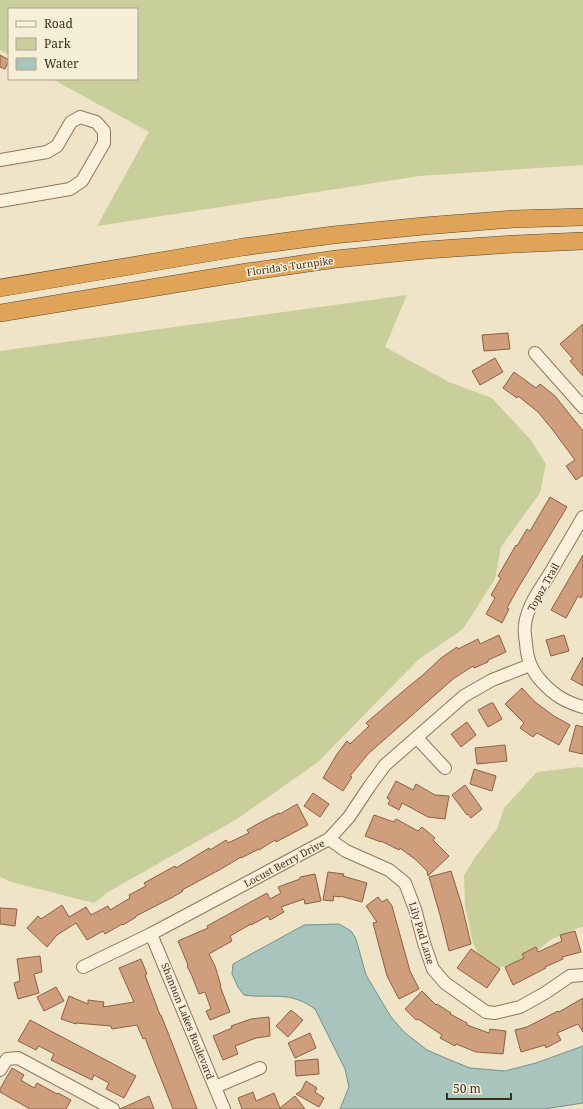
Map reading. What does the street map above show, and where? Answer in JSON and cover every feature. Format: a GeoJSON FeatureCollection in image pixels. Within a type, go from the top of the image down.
{"type":"FeatureCollection","features":[{"type":"Feature","properties":{"kind":"highway"},"geometry":{"type":"LineString","coordinates":[[0,288],[243,247],[333,235],[424,226],[583,217]]}},
{"type":"Feature","properties":{"kind":"highway","name":"Florida's Turnpike"},"geometry":{"type":"LineString","coordinates":[[0,313],[247,272],[336,259],[426,250],[583,241]]}},
{"type":"Feature","properties":{"kind":"street"},"geometry":{"type":"LineString","coordinates":[[0,160],[47,152],[57,146],[71,122],[80,118],[96,122],[104,131],[104,143],[82,181],[70,190],[0,201]]}},
{"type":"Feature","properties":{"kind":"street"},"geometry":{"type":"LineString","coordinates":[[535,352],[583,407]]}},
{"type":"Feature","properties":{"kind":"street","name":"Topaz Trail"},"geometry":{"type":"LineString","coordinates":[[583,517],[532,603],[525,624],[526,650],[530,665],[538,677],[555,694],[564,700],[583,707]]}},
{"type":"Feature","properties":{"kind":"street","name":"Locust Berry Drive"},"geometry":{"type":"LineString","coordinates":[[83,967],[152,934],[329,839],[350,817],[385,765],[464,696],[492,680],[530,665]]}},
{"type":"Feature","properties":{"kind":"street"},"geometry":{"type":"LineString","coordinates":[[417,738],[445,768]]}},
{"type":"Feature","properties":{"kind":"street","name":"Lily Pad Lane"},"geometry":{"type":"LineString","coordinates":[[329,839],[346,851],[389,870],[405,884],[415,909],[433,969],[445,983],[486,1012],[495,1013],[520,1007],[545,994],[570,976],[583,975]]}},
{"type":"Feature","properties":{"kind":"street","name":"Shannon Lakes Boulevard"},"geometry":{"type":"LineString","coordinates":[[152,934],[224,1109]]}},
{"type":"Feature","properties":{"kind":"street"},"geometry":{"type":"LineString","coordinates":[[0,1070],[7,1059],[18,1058],[113,1109]]}},
{"type":"Feature","properties":{"kind":"street"},"geometry":{"type":"LineString","coordinates":[[215,1087],[260,1068]]}},
{"type":"Feature","properties":{"kind":"green space"},"geometry":{"type":"Polygon","coordinates":[[[0,0],[583,0],[583,165],[420,176],[97,226],[149,132],[54,80],[138,80],[138,8],[8,8],[8,54],[0,50],[0,0]]]}},
{"type":"Feature","properties":{"kind":"green space"},"geometry":{"type":"Polygon","coordinates":[[[407,295],[385,347],[449,382],[492,398],[530,439],[546,464],[540,493],[501,547],[495,579],[463,629],[419,659],[318,762],[237,819],[108,892],[94,903],[11,882],[0,877],[0,351],[407,295]]]}},
{"type":"Feature","properties":{"kind":"green space"},"geometry":{"type":"Polygon","coordinates":[[[579,767],[583,768],[583,927],[552,939],[529,957],[496,969],[482,962],[473,943],[465,906],[464,875],[476,856],[497,829],[504,808],[537,772],[579,767]]]}},
{"type":"Feature","properties":{"kind":"water"},"geometry":{"type":"Polygon","coordinates":[[[339,924],[351,931],[356,939],[366,975],[391,1017],[404,1032],[427,1050],[470,1068],[505,1071],[536,1063],[583,1046],[583,1103],[544,1109],[340,1109],[349,1087],[345,1069],[315,1009],[297,999],[288,997],[244,995],[238,987],[232,974],[233,964],[304,925],[339,924]]]}},
{"type":"Feature","properties":{"kind":"building"},"geometry":{"type":"Polygon","coordinates":[[[0,55],[8,59],[8,62],[5,69],[0,67],[0,55]]]}},
{"type":"Feature","properties":{"kind":"building"},"geometry":{"type":"Polygon","coordinates":[[[583,324],[583,376],[570,361],[573,359],[560,344],[583,324]]]}},
{"type":"Feature","properties":{"kind":"building"},"geometry":{"type":"Polygon","coordinates":[[[508,333],[510,349],[484,351],[482,335],[508,333]]]}},
{"type":"Feature","properties":{"kind":"building"},"geometry":{"type":"Polygon","coordinates":[[[495,358],[503,372],[480,385],[472,371],[495,358]]]}},
{"type":"Feature","properties":{"kind":"building"},"geometry":{"type":"Polygon","coordinates":[[[514,372],[536,388],[540,384],[555,396],[583,431],[583,475],[576,480],[566,466],[575,460],[552,429],[538,412],[518,396],[517,398],[503,388],[514,372]]]}},
{"type":"Feature","properties":{"kind":"building"},"geometry":{"type":"Polygon","coordinates":[[[550,497],[567,507],[518,588],[507,608],[509,609],[502,623],[486,614],[495,598],[491,595],[501,578],[498,576],[516,545],[517,546],[527,529],[530,531],[550,497]]]}},
{"type":"Feature","properties":{"kind":"building"},"geometry":{"type":"Polygon","coordinates":[[[583,555],[583,594],[581,598],[578,596],[566,618],[551,610],[583,555]]]}},
{"type":"Feature","properties":{"kind":"building"},"geometry":{"type":"Polygon","coordinates":[[[499,635],[506,652],[474,668],[473,666],[453,679],[368,754],[350,776],[352,777],[343,791],[323,778],[337,754],[347,741],[350,744],[369,726],[366,723],[441,658],[457,647],[458,649],[478,639],[480,644],[499,635]]]}},
{"type":"Feature","properties":{"kind":"building"},"geometry":{"type":"Polygon","coordinates":[[[564,635],[569,651],[551,656],[546,640],[564,635]]]}},
{"type":"Feature","properties":{"kind":"building"},"geometry":{"type":"Polygon","coordinates":[[[583,657],[583,686],[571,679],[583,657]]]}},
{"type":"Feature","properties":{"kind":"building"},"geometry":{"type":"Polygon","coordinates":[[[522,688],[535,702],[554,716],[570,725],[559,745],[537,733],[533,737],[520,728],[524,723],[505,704],[522,688]]]}},
{"type":"Feature","properties":{"kind":"building"},"geometry":{"type":"Polygon","coordinates":[[[493,703],[502,719],[488,727],[478,710],[493,703]]]}},
{"type":"Feature","properties":{"kind":"building"},"geometry":{"type":"Polygon","coordinates":[[[467,722],[476,735],[461,747],[451,734],[467,722]]]}},
{"type":"Feature","properties":{"kind":"building"},"geometry":{"type":"Polygon","coordinates":[[[576,725],[583,727],[583,754],[569,751],[576,725]]]}},
{"type":"Feature","properties":{"kind":"building"},"geometry":{"type":"Polygon","coordinates":[[[505,745],[507,761],[477,764],[475,748],[505,745]]]}},
{"type":"Feature","properties":{"kind":"building"},"geometry":{"type":"Polygon","coordinates":[[[474,769],[496,776],[492,791],[470,784],[474,769]]]}},
{"type":"Feature","properties":{"kind":"building"},"geometry":{"type":"Polygon","coordinates":[[[396,781],[413,790],[416,784],[435,795],[449,796],[445,819],[428,817],[402,803],[399,810],[388,804],[390,800],[387,798],[396,781]]]}},
{"type":"Feature","properties":{"kind":"building"},"geometry":{"type":"Polygon","coordinates":[[[465,785],[482,809],[471,818],[452,795],[465,785]]]}},
{"type":"Feature","properties":{"kind":"building"},"geometry":{"type":"Polygon","coordinates":[[[313,793],[329,804],[320,817],[304,806],[313,793]]]}},
{"type":"Feature","properties":{"kind":"building"},"geometry":{"type":"Polygon","coordinates":[[[297,804],[308,825],[276,842],[275,840],[259,850],[241,857],[182,890],[183,891],[173,897],[105,934],[103,931],[87,940],[76,923],[57,935],[47,947],[27,928],[38,916],[41,919],[62,905],[69,917],[86,907],[91,915],[108,906],[110,910],[130,898],[129,895],[146,886],[144,883],[175,866],[176,868],[209,848],[210,850],[226,840],[228,843],[249,833],[247,830],[297,804]]]}},
{"type":"Feature","properties":{"kind":"building"},"geometry":{"type":"Polygon","coordinates":[[[374,815],[394,822],[396,819],[418,831],[422,827],[435,838],[433,840],[449,856],[428,876],[427,871],[416,860],[400,848],[399,850],[381,841],[365,836],[374,815]]]}},
{"type":"Feature","properties":{"kind":"building"},"geometry":{"type":"Polygon","coordinates":[[[451,871],[462,906],[471,944],[449,951],[429,877],[451,871]]]}},
{"type":"Feature","properties":{"kind":"building"},"geometry":{"type":"Polygon","coordinates":[[[328,872],[344,874],[343,876],[367,883],[362,902],[340,896],[334,896],[333,901],[323,900],[328,872]]]}},
{"type":"Feature","properties":{"kind":"building"},"geometry":{"type":"Polygon","coordinates":[[[315,874],[321,901],[305,904],[304,899],[281,907],[284,912],[270,920],[268,916],[251,924],[230,936],[232,941],[209,954],[215,966],[220,986],[230,1012],[210,1020],[206,1011],[211,1009],[205,992],[199,994],[178,941],[208,928],[207,926],[267,893],[270,899],[281,893],[278,887],[300,879],[300,877],[315,874]]]}},
{"type":"Feature","properties":{"kind":"building"},"geometry":{"type":"Polygon","coordinates":[[[378,897],[382,902],[387,899],[392,906],[410,971],[419,989],[399,999],[387,976],[373,923],[377,922],[366,906],[378,897]]]}},
{"type":"Feature","properties":{"kind":"building"},"geometry":{"type":"Polygon","coordinates":[[[0,908],[17,909],[15,926],[0,924],[0,908]]]}},
{"type":"Feature","properties":{"kind":"building"},"geometry":{"type":"Polygon","coordinates":[[[575,931],[581,952],[562,957],[563,959],[545,967],[546,968],[513,985],[505,967],[524,958],[522,954],[536,947],[538,952],[562,941],[560,935],[575,931]]]}},
{"type":"Feature","properties":{"kind":"building"},"geometry":{"type":"Polygon","coordinates":[[[471,949],[500,969],[487,988],[457,968],[471,949]]]}},
{"type":"Feature","properties":{"kind":"building"},"geometry":{"type":"Polygon","coordinates":[[[40,956],[42,972],[34,974],[39,993],[18,999],[14,983],[20,981],[17,959],[40,956]]]}},
{"type":"Feature","properties":{"kind":"building"},"geometry":{"type":"Polygon","coordinates":[[[141,959],[147,974],[145,975],[197,1109],[173,1109],[145,1038],[143,1039],[137,1025],[112,1029],[111,1026],[76,1024],[61,1019],[69,996],[88,1004],[88,1000],[104,1002],[103,1007],[134,1002],[119,968],[141,959]]]}},
{"type":"Feature","properties":{"kind":"building"},"geometry":{"type":"Polygon","coordinates":[[[56,987],[64,1001],[44,1011],[37,997],[56,987]]]}},
{"type":"Feature","properties":{"kind":"building"},"geometry":{"type":"Polygon","coordinates":[[[422,991],[436,1005],[437,1004],[451,1013],[450,1014],[467,1023],[467,1025],[489,1033],[490,1029],[506,1031],[503,1054],[476,1052],[456,1044],[455,1046],[440,1038],[442,1035],[418,1019],[416,1020],[405,1009],[422,991]]]}},
{"type":"Feature","properties":{"kind":"building"},"geometry":{"type":"Polygon","coordinates":[[[583,998],[583,1032],[578,1024],[557,1033],[561,1040],[546,1048],[545,1045],[521,1052],[515,1030],[527,1027],[558,1011],[559,1012],[583,998]]]}},
{"type":"Feature","properties":{"kind":"building"},"geometry":{"type":"Polygon","coordinates":[[[291,1010],[303,1020],[288,1037],[276,1026],[291,1010]]]}},
{"type":"Feature","properties":{"kind":"building"},"geometry":{"type":"Polygon","coordinates":[[[269,1017],[270,1036],[256,1038],[235,1046],[238,1054],[223,1060],[213,1036],[232,1028],[231,1026],[251,1019],[269,1017]]]}},
{"type":"Feature","properties":{"kind":"building"},"geometry":{"type":"Polygon","coordinates":[[[30,1020],[136,1076],[124,1098],[106,1089],[109,1083],[94,1075],[92,1080],[51,1060],[54,1054],[39,1046],[36,1050],[18,1041],[30,1020]]]}},
{"type":"Feature","properties":{"kind":"building"},"geometry":{"type":"Polygon","coordinates":[[[310,1033],[316,1048],[295,1058],[288,1043],[310,1033]]]}},
{"type":"Feature","properties":{"kind":"building"},"geometry":{"type":"Polygon","coordinates":[[[318,1059],[319,1074],[296,1076],[295,1061],[318,1059]]]}},
{"type":"Feature","properties":{"kind":"building"},"geometry":{"type":"Polygon","coordinates":[[[12,1068],[24,1075],[21,1080],[34,1088],[37,1083],[71,1100],[66,1109],[30,1109],[0,1092],[0,1089],[12,1068]]]}},
{"type":"Feature","properties":{"kind":"building"},"geometry":{"type":"Polygon","coordinates":[[[306,1081],[317,1088],[315,1092],[324,1098],[319,1107],[296,1094],[301,1091],[306,1081]]]}},
{"type":"Feature","properties":{"kind":"building"},"geometry":{"type":"Polygon","coordinates":[[[253,1092],[256,1101],[274,1093],[280,1108],[295,1096],[305,1109],[242,1109],[238,1098],[253,1092]]]}},
{"type":"Feature","properties":{"kind":"building"},"geometry":{"type":"Polygon","coordinates":[[[149,1096],[154,1109],[120,1109],[149,1096]]]}}]}
